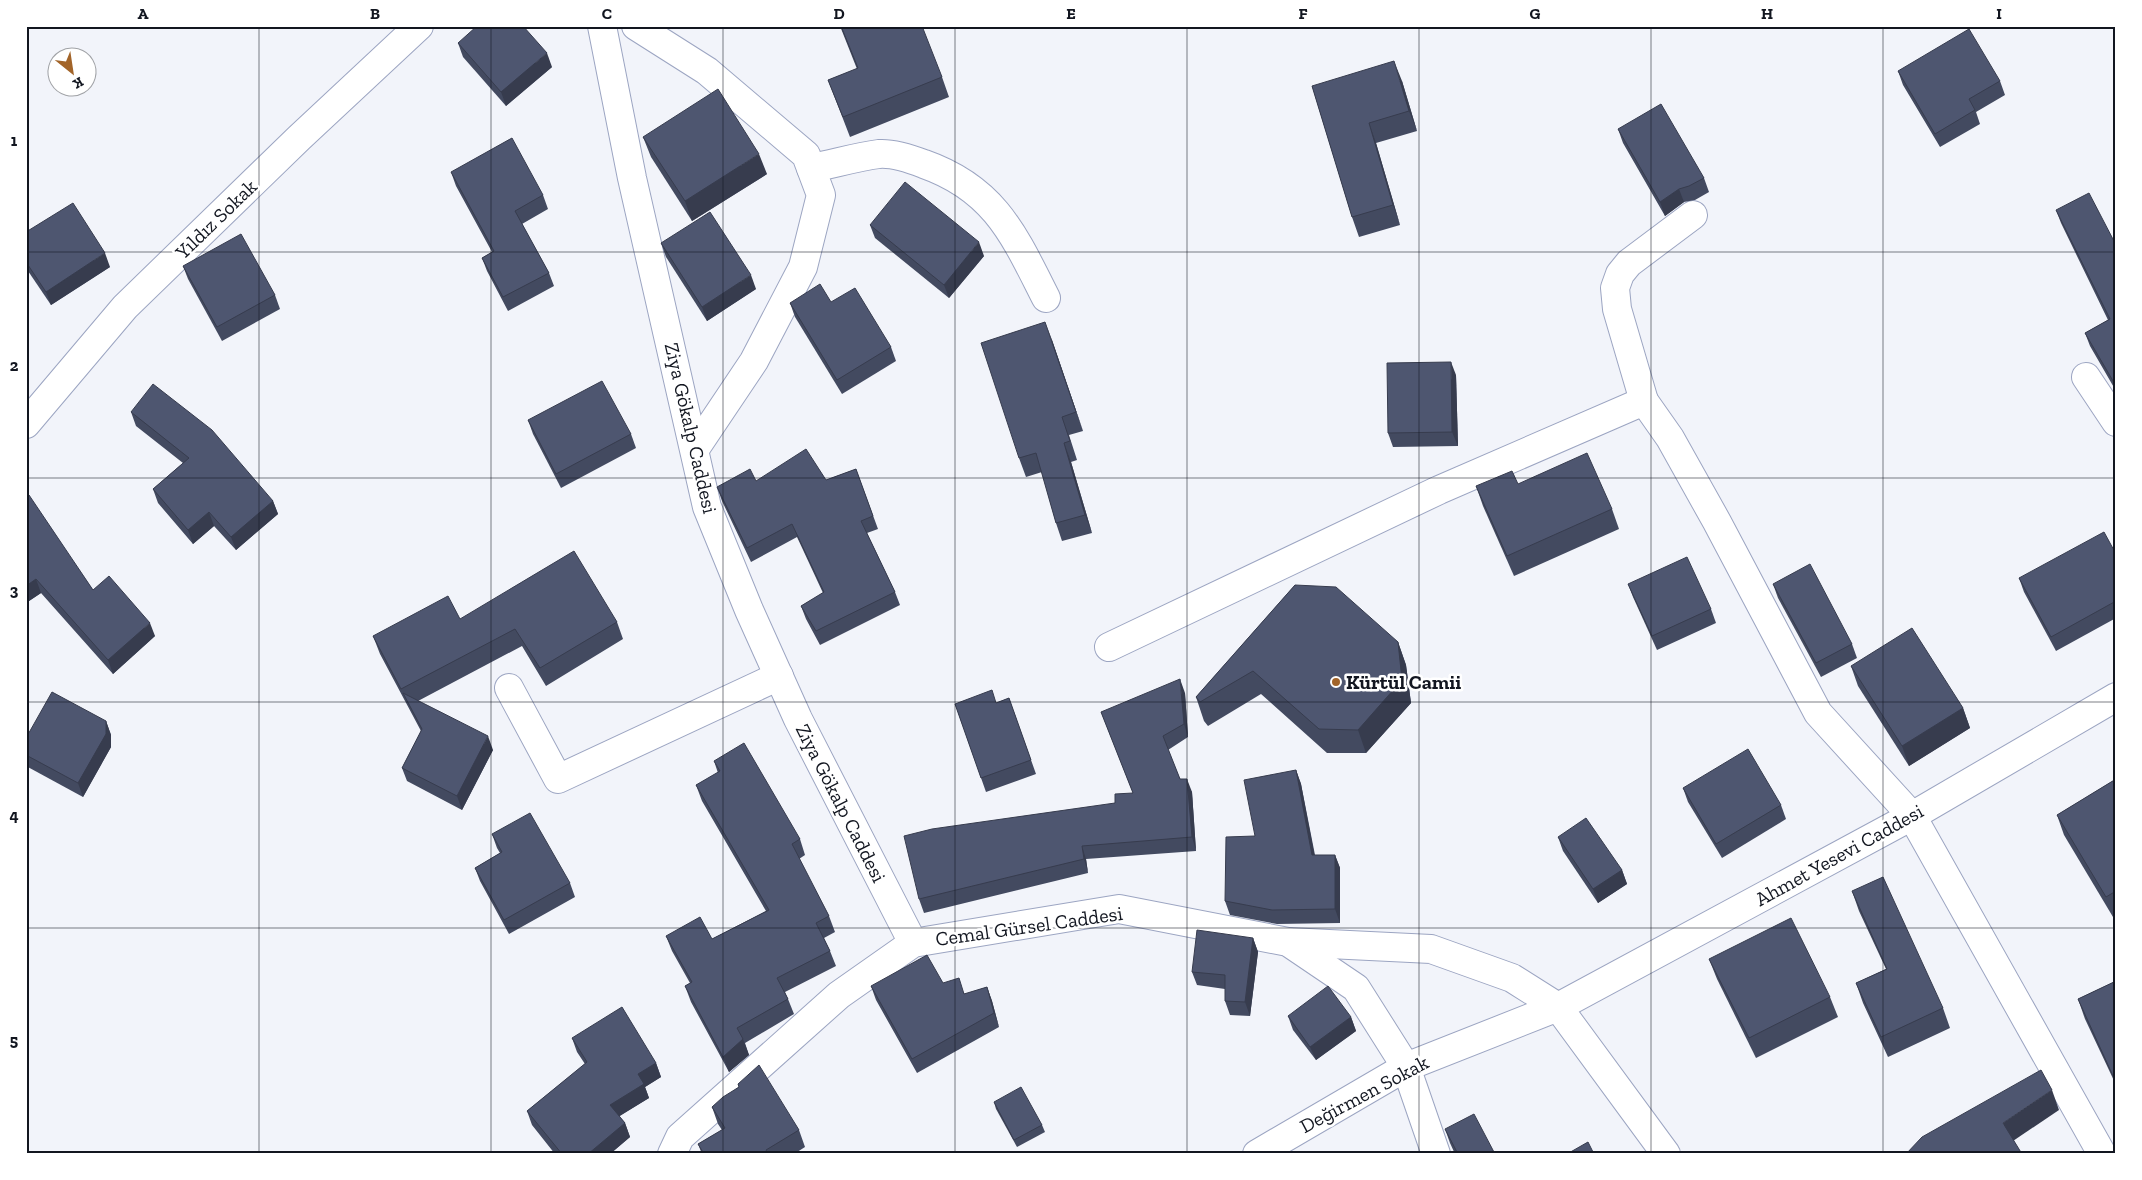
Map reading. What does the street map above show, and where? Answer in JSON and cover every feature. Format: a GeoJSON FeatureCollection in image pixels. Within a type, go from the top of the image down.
{"type":"FeatureCollection","features":[{"type":"Feature","properties":{"kind":"street","name":"Yıldız Sokak"},"geometry":{"type":"LineString","coordinates":[[26,424],[125,307],[299,138],[419,26]]}},
{"type":"Feature","properties":{"kind":"street","name":"Ziya Gökalp Caddesi"},"geometry":{"type":"LineString","coordinates":[[602,26],[632,178],[707,507],[798,720],[912,943]]}},
{"type":"Feature","properties":{"kind":"street"},"geometry":{"type":"LineString","coordinates":[[636,26],[707,71],[806,155],[821,195],[803,267],[754,361],[695,448]]}},
{"type":"Feature","properties":{"kind":"street"},"geometry":{"type":"LineString","coordinates":[[811,168],[880,154],[913,160],[937,168],[960,180],[981,195],[1000,214],[1015,236],[1046,298]]}},
{"type":"Feature","properties":{"kind":"street"},"geometry":{"type":"LineString","coordinates":[[1693,215],[1629,263],[1620,274],[1616,288],[1617,309],[1644,402],[1670,438],[1718,522],[1818,713],[1912,816],[2102,1154]]}},
{"type":"Feature","properties":{"kind":"street"},"geometry":{"type":"LineString","coordinates":[[2086,377],[2116,422]]}},
{"type":"Feature","properties":{"kind":"street"},"geometry":{"type":"LineString","coordinates":[[1110,648],[1438,490],[1644,402]]}},
{"type":"Feature","properties":{"kind":"street"},"geometry":{"type":"LineString","coordinates":[[509,688],[558,779],[779,676]]}},
{"type":"Feature","properties":{"kind":"street","name":"Ahmet Yesevi Caddesi"},"geometry":{"type":"LineString","coordinates":[[1558,1007],[1912,816],[2116,697]]}},
{"type":"Feature","properties":{"kind":"street","name":"Cemal Gürsel Caddesi"},"geometry":{"type":"LineString","coordinates":[[672,1154],[680,1137],[839,995],[912,943],[1120,910],[1288,942],[1356,988],[1406,1067],[1436,1154]]}},
{"type":"Feature","properties":{"kind":"street"},"geometry":{"type":"LineString","coordinates":[[1288,942],[1431,949],[1512,978],[1558,1007],[1666,1154]]}},
{"type":"Feature","properties":{"kind":"street","name":"Değirmen Sokak"},"geometry":{"type":"LineString","coordinates":[[1257,1154],[1406,1067],[1558,1007]]}},
{"type":"Feature","properties":{"kind":"building"},"geometry":{"type":"Polygon","coordinates":[[[477,26],[523,26],[547,53],[501,92],[458,43],[477,26]]]}},
{"type":"Feature","properties":{"kind":"building"},"geometry":{"type":"Polygon","coordinates":[[[841,26],[922,26],[942,77],[843,117],[828,80],[858,68],[841,26]]]}},
{"type":"Feature","properties":{"kind":"building"},"geometry":{"type":"Polygon","coordinates":[[[1969,29],[2000,81],[1969,99],[1975,110],[1935,134],[1898,71],[1969,29]]]}},
{"type":"Feature","properties":{"kind":"building"},"geometry":{"type":"Polygon","coordinates":[[[1394,61],[1409,111],[1369,123],[1393,205],[1352,217],[1312,86],[1394,61]]]}},
{"type":"Feature","properties":{"kind":"building"},"geometry":{"type":"Polygon","coordinates":[[[718,89],[759,154],[685,201],[643,137],[718,89]]]}},
{"type":"Feature","properties":{"kind":"building"},"geometry":{"type":"Polygon","coordinates":[[[1661,104],[1704,178],[1679,189],[1660,202],[1618,129],[1661,104]]]}},
{"type":"Feature","properties":{"kind":"building"},"geometry":{"type":"Polygon","coordinates":[[[512,138],[543,195],[515,211],[549,273],[503,297],[482,258],[494,251],[451,172],[512,138]]]}},
{"type":"Feature","properties":{"kind":"building"},"geometry":{"type":"Polygon","coordinates":[[[905,182],[979,242],[944,285],[870,225],[905,182]]]}},
{"type":"Feature","properties":{"kind":"building"},"geometry":{"type":"Polygon","coordinates":[[[2089,193],[2116,245],[2116,386],[2085,333],[2110,319],[2056,210],[2089,193]]]}},
{"type":"Feature","properties":{"kind":"building"},"geometry":{"type":"Polygon","coordinates":[[[73,203],[105,253],[46,292],[26,262],[26,232],[73,203]]]}},
{"type":"Feature","properties":{"kind":"building"},"geometry":{"type":"Polygon","coordinates":[[[710,212],[751,275],[702,307],[661,243],[710,212]]]}},
{"type":"Feature","properties":{"kind":"building"},"geometry":{"type":"Polygon","coordinates":[[[241,234],[275,295],[217,327],[183,266],[241,234]]]}},
{"type":"Feature","properties":{"kind":"building"},"geometry":{"type":"Polygon","coordinates":[[[820,284],[831,302],[855,288],[891,347],[837,380],[790,303],[820,284]]]}},
{"type":"Feature","properties":{"kind":"building"},"geometry":{"type":"Polygon","coordinates":[[[1045,322],[1076,412],[1062,417],[1070,441],[1064,443],[1085,515],[1056,523],[1036,453],[1019,458],[981,343],[1045,322]]]}},
{"type":"Feature","properties":{"kind":"building"},"geometry":{"type":"Polygon","coordinates":[[[1451,362],[1452,432],[1388,433],[1387,363],[1451,362]]]}},
{"type":"Feature","properties":{"kind":"building"},"geometry":{"type":"Polygon","coordinates":[[[602,381],[631,434],[556,474],[528,420],[602,381]]]}},
{"type":"Feature","properties":{"kind":"building"},"geometry":{"type":"Polygon","coordinates":[[[153,384],[212,430],[273,501],[231,537],[209,512],[188,530],[153,489],[189,458],[131,412],[153,384]]]}},
{"type":"Feature","properties":{"kind":"building"},"geometry":{"type":"Polygon","coordinates":[[[806,449],[826,480],[856,469],[873,516],[861,521],[895,592],[816,631],[801,606],[824,592],[792,524],[747,548],[717,487],[750,469],[756,481],[806,449]]]}},
{"type":"Feature","properties":{"kind":"building"},"geometry":{"type":"Polygon","coordinates":[[[1587,453],[1612,509],[1507,556],[1476,486],[1512,471],[1518,484],[1587,453]]]}},
{"type":"Feature","properties":{"kind":"building"},"geometry":{"type":"Polygon","coordinates":[[[29,495],[93,590],[109,576],[150,623],[108,660],[36,579],[26,586],[26,497],[29,495]]]}},
{"type":"Feature","properties":{"kind":"building"},"geometry":{"type":"Polygon","coordinates":[[[2104,532],[2116,554],[2116,601],[2051,637],[2019,578],[2104,532]]]}},
{"type":"Feature","properties":{"kind":"building"},"geometry":{"type":"Polygon","coordinates":[[[574,551],[617,622],[540,668],[515,629],[401,689],[373,636],[448,596],[460,619],[574,551]]]}},
{"type":"Feature","properties":{"kind":"building"},"geometry":{"type":"Polygon","coordinates":[[[1687,557],[1711,609],[1652,636],[1628,584],[1687,557]]]}},
{"type":"Feature","properties":{"kind":"building"},"geometry":{"type":"Polygon","coordinates":[[[1810,564],[1852,644],[1816,663],[1773,584],[1810,564]]]}},
{"type":"Feature","properties":{"kind":"building","name":"Kürtül Camii"},"geometry":{"type":"Polygon","coordinates":[[[1295,585],[1336,587],[1398,642],[1402,680],[1358,730],[1319,729],[1253,671],[1200,702],[1196,697],[1295,585]]]}},
{"type":"Feature","properties":{"kind":"building"},"geometry":{"type":"Polygon","coordinates":[[[1912,628],[1963,708],[1902,746],[1851,666],[1912,628]]]}},
{"type":"Feature","properties":{"kind":"building"},"geometry":{"type":"Polygon","coordinates":[[[1180,679],[1184,724],[1163,736],[1180,779],[1187,779],[1192,837],[1082,846],[1084,859],[919,899],[904,836],[932,829],[1115,803],[1115,794],[1133,793],[1101,712],[1180,679]]]}},
{"type":"Feature","properties":{"kind":"building"},"geometry":{"type":"Polygon","coordinates":[[[992,690],[996,703],[1009,698],[1031,760],[981,778],[955,704],[992,690]]]}},
{"type":"Feature","properties":{"kind":"building"},"geometry":{"type":"Polygon","coordinates":[[[52,692],[106,721],[106,734],[78,783],[26,755],[26,738],[52,692]]]}},
{"type":"Feature","properties":{"kind":"building"},"geometry":{"type":"Polygon","coordinates":[[[403,693],[488,736],[457,796],[402,768],[422,729],[403,693]]]}},
{"type":"Feature","properties":{"kind":"building"},"geometry":{"type":"Polygon","coordinates":[[[744,743],[800,839],[792,844],[829,916],[816,923],[830,951],[777,978],[788,999],[737,1028],[743,1039],[723,1057],[685,986],[692,982],[666,936],[700,917],[712,939],[769,910],[696,785],[720,771],[714,761],[744,743]]]}},
{"type":"Feature","properties":{"kind":"building"},"geometry":{"type":"Polygon","coordinates":[[[1748,749],[1781,805],[1716,844],[1683,788],[1748,749]]]}},
{"type":"Feature","properties":{"kind":"building"},"geometry":{"type":"Polygon","coordinates":[[[1296,770],[1312,855],[1335,855],[1335,909],[1272,910],[1225,901],[1226,837],[1255,836],[1244,780],[1296,770]]]}},
{"type":"Feature","properties":{"kind":"building"},"geometry":{"type":"Polygon","coordinates":[[[2116,779],[2116,891],[2106,897],[2057,815],[2116,779]]]}},
{"type":"Feature","properties":{"kind":"building"},"geometry":{"type":"Polygon","coordinates":[[[530,813],[570,883],[504,920],[475,868],[502,852],[492,834],[530,813]]]}},
{"type":"Feature","properties":{"kind":"building"},"geometry":{"type":"Polygon","coordinates":[[[1586,818],[1622,870],[1593,889],[1558,837],[1586,818]]]}},
{"type":"Feature","properties":{"kind":"building"},"geometry":{"type":"Polygon","coordinates":[[[1883,877],[1943,1008],[1881,1037],[1856,983],[1887,969],[1852,891],[1883,877]]]}},
{"type":"Feature","properties":{"kind":"building"},"geometry":{"type":"Polygon","coordinates":[[[1791,918],[1830,997],[1749,1038],[1709,959],[1791,918]]]}},
{"type":"Feature","properties":{"kind":"building"},"geometry":{"type":"Polygon","coordinates":[[[1197,930],[1253,938],[1245,1002],[1225,1001],[1225,975],[1192,972],[1197,930]]]}},
{"type":"Feature","properties":{"kind":"building"},"geometry":{"type":"Polygon","coordinates":[[[927,955],[943,983],[959,978],[964,994],[987,987],[994,1013],[912,1059],[871,986],[927,955]]]}},
{"type":"Feature","properties":{"kind":"building"},"geometry":{"type":"Polygon","coordinates":[[[2116,981],[2116,1075],[2113,1076],[2078,999],[2116,981]]]}},
{"type":"Feature","properties":{"kind":"building"},"geometry":{"type":"Polygon","coordinates":[[[1328,986],[1351,1017],[1310,1047],[1288,1016],[1328,986]]]}},
{"type":"Feature","properties":{"kind":"building"},"geometry":{"type":"Polygon","coordinates":[[[622,1007],[656,1063],[638,1074],[644,1084],[610,1105],[625,1123],[588,1154],[562,1154],[527,1111],[587,1062],[572,1038],[622,1007]]]}},
{"type":"Feature","properties":{"kind":"building"},"geometry":{"type":"Polygon","coordinates":[[[759,1065],[799,1130],[766,1150],[768,1154],[704,1154],[698,1144],[725,1128],[712,1107],[739,1087],[738,1084],[759,1065]]]}},
{"type":"Feature","properties":{"kind":"building"},"geometry":{"type":"Polygon","coordinates":[[[2041,1070],[2052,1090],[2003,1123],[2022,1154],[1906,1154],[1922,1137],[2041,1070]]]}},
{"type":"Feature","properties":{"kind":"building"},"geometry":{"type":"Polygon","coordinates":[[[1021,1087],[1042,1125],[1014,1140],[994,1102],[1021,1087]]]}},
{"type":"Feature","properties":{"kind":"building"},"geometry":{"type":"Polygon","coordinates":[[[1474,1114],[1495,1154],[1458,1154],[1445,1129],[1474,1114]]]}},
{"type":"Feature","properties":{"kind":"building"},"geometry":{"type":"Polygon","coordinates":[[[1588,1142],[1594,1154],[1567,1154],[1588,1142]]]}},
{"type":"Feature","properties":{"kind":"place","name":"Kürtül Camii"},"geometry":{"type":"Point","coordinates":[1336,682]}}]}
